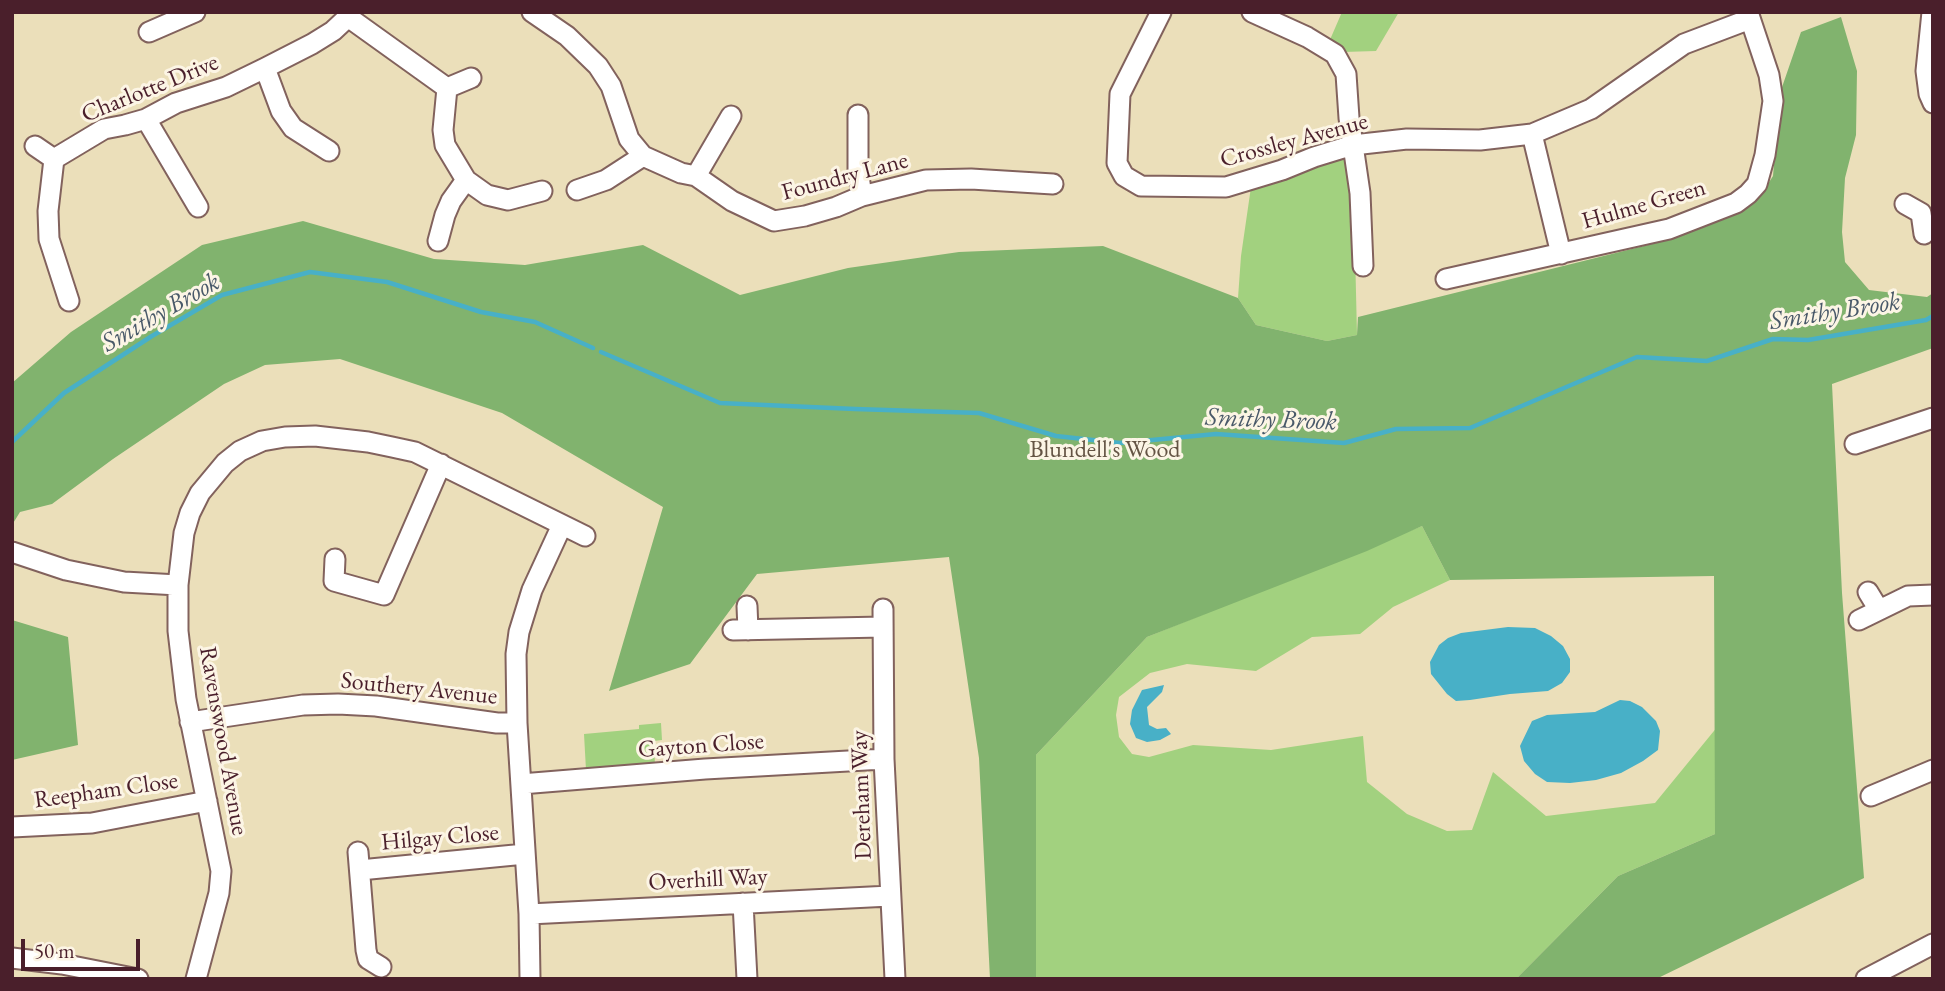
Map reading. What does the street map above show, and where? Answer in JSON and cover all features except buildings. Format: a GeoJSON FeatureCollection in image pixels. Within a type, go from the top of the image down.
{"type":"FeatureCollection","features":[{"type":"Feature","properties":{"kind":"street"},"geometry":{"type":"LineString","coordinates":[[149,32],[195,12]]}},
{"type":"Feature","properties":{"kind":"street"},"geometry":{"type":"LineString","coordinates":[[532,12],[566,36],[598,66],[611,86],[629,139],[643,156],[606,180],[577,190]]}},
{"type":"Feature","properties":{"kind":"street","name":"Crossley Avenue"},"geometry":{"type":"LineString","coordinates":[[1161,12],[1120,94],[1117,163],[1124,176],[1141,186],[1226,187],[1269,175],[1353,145],[1407,139],[1480,140],[1532,134],[1591,109],[1684,44],[1749,16]]}},
{"type":"Feature","properties":{"kind":"street"},"geometry":{"type":"LineString","coordinates":[[1252,12],[1307,37],[1335,54],[1346,74],[1349,118],[1360,193],[1363,266]]}},
{"type":"Feature","properties":{"kind":"street"},"geometry":{"type":"LineString","coordinates":[[1932,12],[1926,80],[1933,103]]}},
{"type":"Feature","properties":{"kind":"street"},"geometry":{"type":"LineString","coordinates":[[349,15],[447,88]]}},
{"type":"Feature","properties":{"kind":"street","name":"Charlotte Drive"},"geometry":{"type":"LineString","coordinates":[[54,159],[104,129],[146,119],[176,103],[226,86],[265,68],[312,44],[332,31],[349,15]]}},
{"type":"Feature","properties":{"kind":"street","name":"Hulme Green"},"geometry":{"type":"LineString","coordinates":[[1446,279],[1669,229],[1736,203],[1757,184],[1765,155],[1773,102],[1769,75],[1749,16]]}},
{"type":"Feature","properties":{"kind":"street"},"geometry":{"type":"LineString","coordinates":[[265,68],[281,111],[293,128],[329,151]]}},
{"type":"Feature","properties":{"kind":"street"},"geometry":{"type":"LineString","coordinates":[[447,88],[471,78]]}},
{"type":"Feature","properties":{"kind":"street"},"geometry":{"type":"LineString","coordinates":[[447,88],[443,130],[445,145],[466,180],[487,195],[508,200],[542,191]]}},
{"type":"Feature","properties":{"kind":"street"},"geometry":{"type":"LineString","coordinates":[[858,115],[858,170],[862,196]]}},
{"type":"Feature","properties":{"kind":"street"},"geometry":{"type":"LineString","coordinates":[[696,176],[731,116]]}},
{"type":"Feature","properties":{"kind":"street"},"geometry":{"type":"LineString","coordinates":[[146,119],[198,207]]}},
{"type":"Feature","properties":{"kind":"street"},"geometry":{"type":"LineString","coordinates":[[1532,134],[1561,254]]}},
{"type":"Feature","properties":{"kind":"street"},"geometry":{"type":"LineString","coordinates":[[35,146],[54,159],[48,211],[49,239],[69,301]]}},
{"type":"Feature","properties":{"kind":"street","name":"Foundry Lane"},"geometry":{"type":"LineString","coordinates":[[643,156],[681,173],[696,176],[732,201],[774,221],[805,216],[862,196],[926,180],[971,179],[1054,184]]}},
{"type":"Feature","properties":{"kind":"street"},"geometry":{"type":"LineString","coordinates":[[438,241],[451,201],[466,180]]}},
{"type":"Feature","properties":{"kind":"street"},"geometry":{"type":"LineString","coordinates":[[1920,208],[1924,234]]}},
{"type":"Feature","properties":{"kind":"street"},"geometry":{"type":"LineString","coordinates":[[1855,444],[1933,418]]}},
{"type":"Feature","properties":{"kind":"street","name":"Ravenswood Avenue"},"geometry":{"type":"LineString","coordinates":[[195,979],[221,882],[217,849],[182,676],[178,585],[184,533],[190,513],[200,493],[225,463],[240,451],[262,440],[315,436],[368,442],[415,452],[586,537]]}},
{"type":"Feature","properties":{"kind":"street"},"geometry":{"type":"LineString","coordinates":[[335,559],[334,581],[384,595],[442,464]]}},
{"type":"Feature","properties":{"kind":"street"},"geometry":{"type":"LineString","coordinates":[[530,979],[516,654],[519,632],[532,590],[562,525]]}},
{"type":"Feature","properties":{"kind":"street"},"geometry":{"type":"LineString","coordinates":[[13,544],[66,570],[124,582],[178,585]]}},
{"type":"Feature","properties":{"kind":"street"},"geometry":{"type":"LineString","coordinates":[[1868,592],[1879,610]]}},
{"type":"Feature","properties":{"kind":"street"},"geometry":{"type":"LineString","coordinates":[[1859,620],[1908,596],[1933,595]]}},
{"type":"Feature","properties":{"kind":"street","name":"Dereham Way"},"geometry":{"type":"LineString","coordinates":[[747,606],[741,630],[883,618],[884,759],[895,979]]}},
{"type":"Feature","properties":{"kind":"street","name":"Southery Avenue"},"geometry":{"type":"LineString","coordinates":[[190,722],[303,705],[338,704],[376,706],[497,723],[517,723]]}},
{"type":"Feature","properties":{"kind":"street","name":"Gayton Close"},"geometry":{"type":"LineString","coordinates":[[521,784],[705,769],[884,759]]}},
{"type":"Feature","properties":{"kind":"street"},"geometry":{"type":"LineString","coordinates":[[1876,788],[1933,769]]}},
{"type":"Feature","properties":{"kind":"street","name":"Reepham Close"},"geometry":{"type":"LineString","coordinates":[[12,827],[92,823],[206,801]]}},
{"type":"Feature","properties":{"kind":"street","name":"Hilgay Close"},"geometry":{"type":"LineString","coordinates":[[381,967],[368,959],[366,950],[359,861],[525,854]]}},
{"type":"Feature","properties":{"kind":"street","name":"Overhill Way"},"geometry":{"type":"LineString","coordinates":[[529,914],[890,896]]}},
{"type":"Feature","properties":{"kind":"street"},"geometry":{"type":"LineString","coordinates":[[743,903],[747,979]]}},
{"type":"Feature","properties":{"kind":"street"},"geometry":{"type":"LineString","coordinates":[[1867,979],[1933,944]]}},
{"type":"Feature","properties":{"kind":"street"},"geometry":{"type":"LineString","coordinates":[[12,958],[62,964],[117,977],[138,979]]}},
{"type":"Feature","properties":{"kind":"green space"},"geometry":{"type":"Polygon","coordinates":[[[1342,12],[1399,12],[1376,51],[1343,52],[1329,42],[1342,12]]]}},
{"type":"Feature","properties":{"kind":"green space","name":"Blundell's Wood"},"geometry":{"type":"Polygon","coordinates":[[[1841,17],[1857,71],[1856,135],[1845,178],[1842,232],[1845,262],[1869,290],[1927,297],[1933,293],[1933,348],[1832,384],[1842,593],[1864,878],[1656,979],[1516,979],[1618,876],[1715,834],[1714,576],[1450,580],[1422,526],[1367,551],[1147,637],[1036,755],[1036,979],[990,979],[979,758],[949,557],[757,574],[690,664],[609,691],[663,507],[502,413],[340,359],[265,365],[224,384],[52,504],[20,512],[12,525],[12,383],[71,332],[202,245],[303,221],[434,259],[525,265],[643,245],[740,295],[848,268],[959,252],[1103,246],[1238,298],[1256,325],[1327,341],[1357,335],[1358,317],[1668,240],[1744,209],[1761,195],[1773,176],[1780,93],[1801,32],[1841,17]]]}},
{"type":"Feature","properties":{"kind":"green space"},"geometry":{"type":"Polygon","coordinates":[[[1348,156],[1355,250],[1357,335],[1327,341],[1256,325],[1238,298],[1251,187],[1348,156]]]}},
{"type":"Feature","properties":{"kind":"green space"},"geometry":{"type":"Polygon","coordinates":[[[1422,526],[1450,580],[1393,607],[1360,634],[1312,637],[1256,671],[1187,664],[1150,673],[1119,697],[1116,715],[1119,737],[1132,754],[1149,757],[1193,745],[1271,750],[1363,736],[1367,782],[1407,814],[1447,831],[1472,830],[1493,772],[1546,816],[1655,803],[1718,726],[1715,834],[1618,876],[1516,979],[1036,979],[1036,755],[1147,637],[1422,526]]]}},
{"type":"Feature","properties":{"kind":"green space"},"geometry":{"type":"Polygon","coordinates":[[[12,620],[68,637],[78,745],[12,760],[12,620]]]}},
{"type":"Feature","properties":{"kind":"green space"},"geometry":{"type":"Polygon","coordinates":[[[661,723],[662,740],[654,741],[655,766],[586,770],[584,734],[639,729],[639,725],[661,723]]]}},
{"type":"Feature","properties":{"kind":"water"},"geometry":{"type":"Polygon","coordinates":[[[1508,627],[1535,628],[1563,646],[1570,659],[1570,672],[1562,683],[1548,691],[1470,700],[1456,701],[1447,694],[1431,674],[1430,662],[1439,645],[1461,633],[1508,627]]]}},
{"type":"Feature","properties":{"kind":"water"},"geometry":{"type":"Polygon","coordinates":[[[1164,685],[1162,692],[1147,707],[1149,725],[1157,729],[1166,728],[1171,734],[1160,740],[1147,742],[1136,738],[1130,724],[1132,710],[1142,690],[1164,685]]]}},
{"type":"Feature","properties":{"kind":"water"},"geometry":{"type":"Polygon","coordinates":[[[1620,700],[1642,707],[1656,721],[1660,731],[1658,750],[1643,761],[1621,773],[1570,783],[1547,782],[1535,774],[1524,761],[1520,746],[1532,721],[1547,715],[1595,712],[1620,700]]]}},
{"type":"Feature","properties":{"kind":"waterway","name":"Smithy Brook"},"geometry":{"type":"LineString","coordinates":[[12,442],[64,393],[222,295],[310,272],[387,282],[481,312],[535,322],[593,348]]}},
{"type":"Feature","properties":{"kind":"waterway","name":"Smithy Brook"},"geometry":{"type":"LineString","coordinates":[[601,352],[720,403],[979,413],[1056,436],[1120,443],[1216,434],[1344,443],[1396,429],[1470,428],[1637,357],[1707,361],[1773,339],[1808,340],[1926,320],[1933,316]]}}]}
